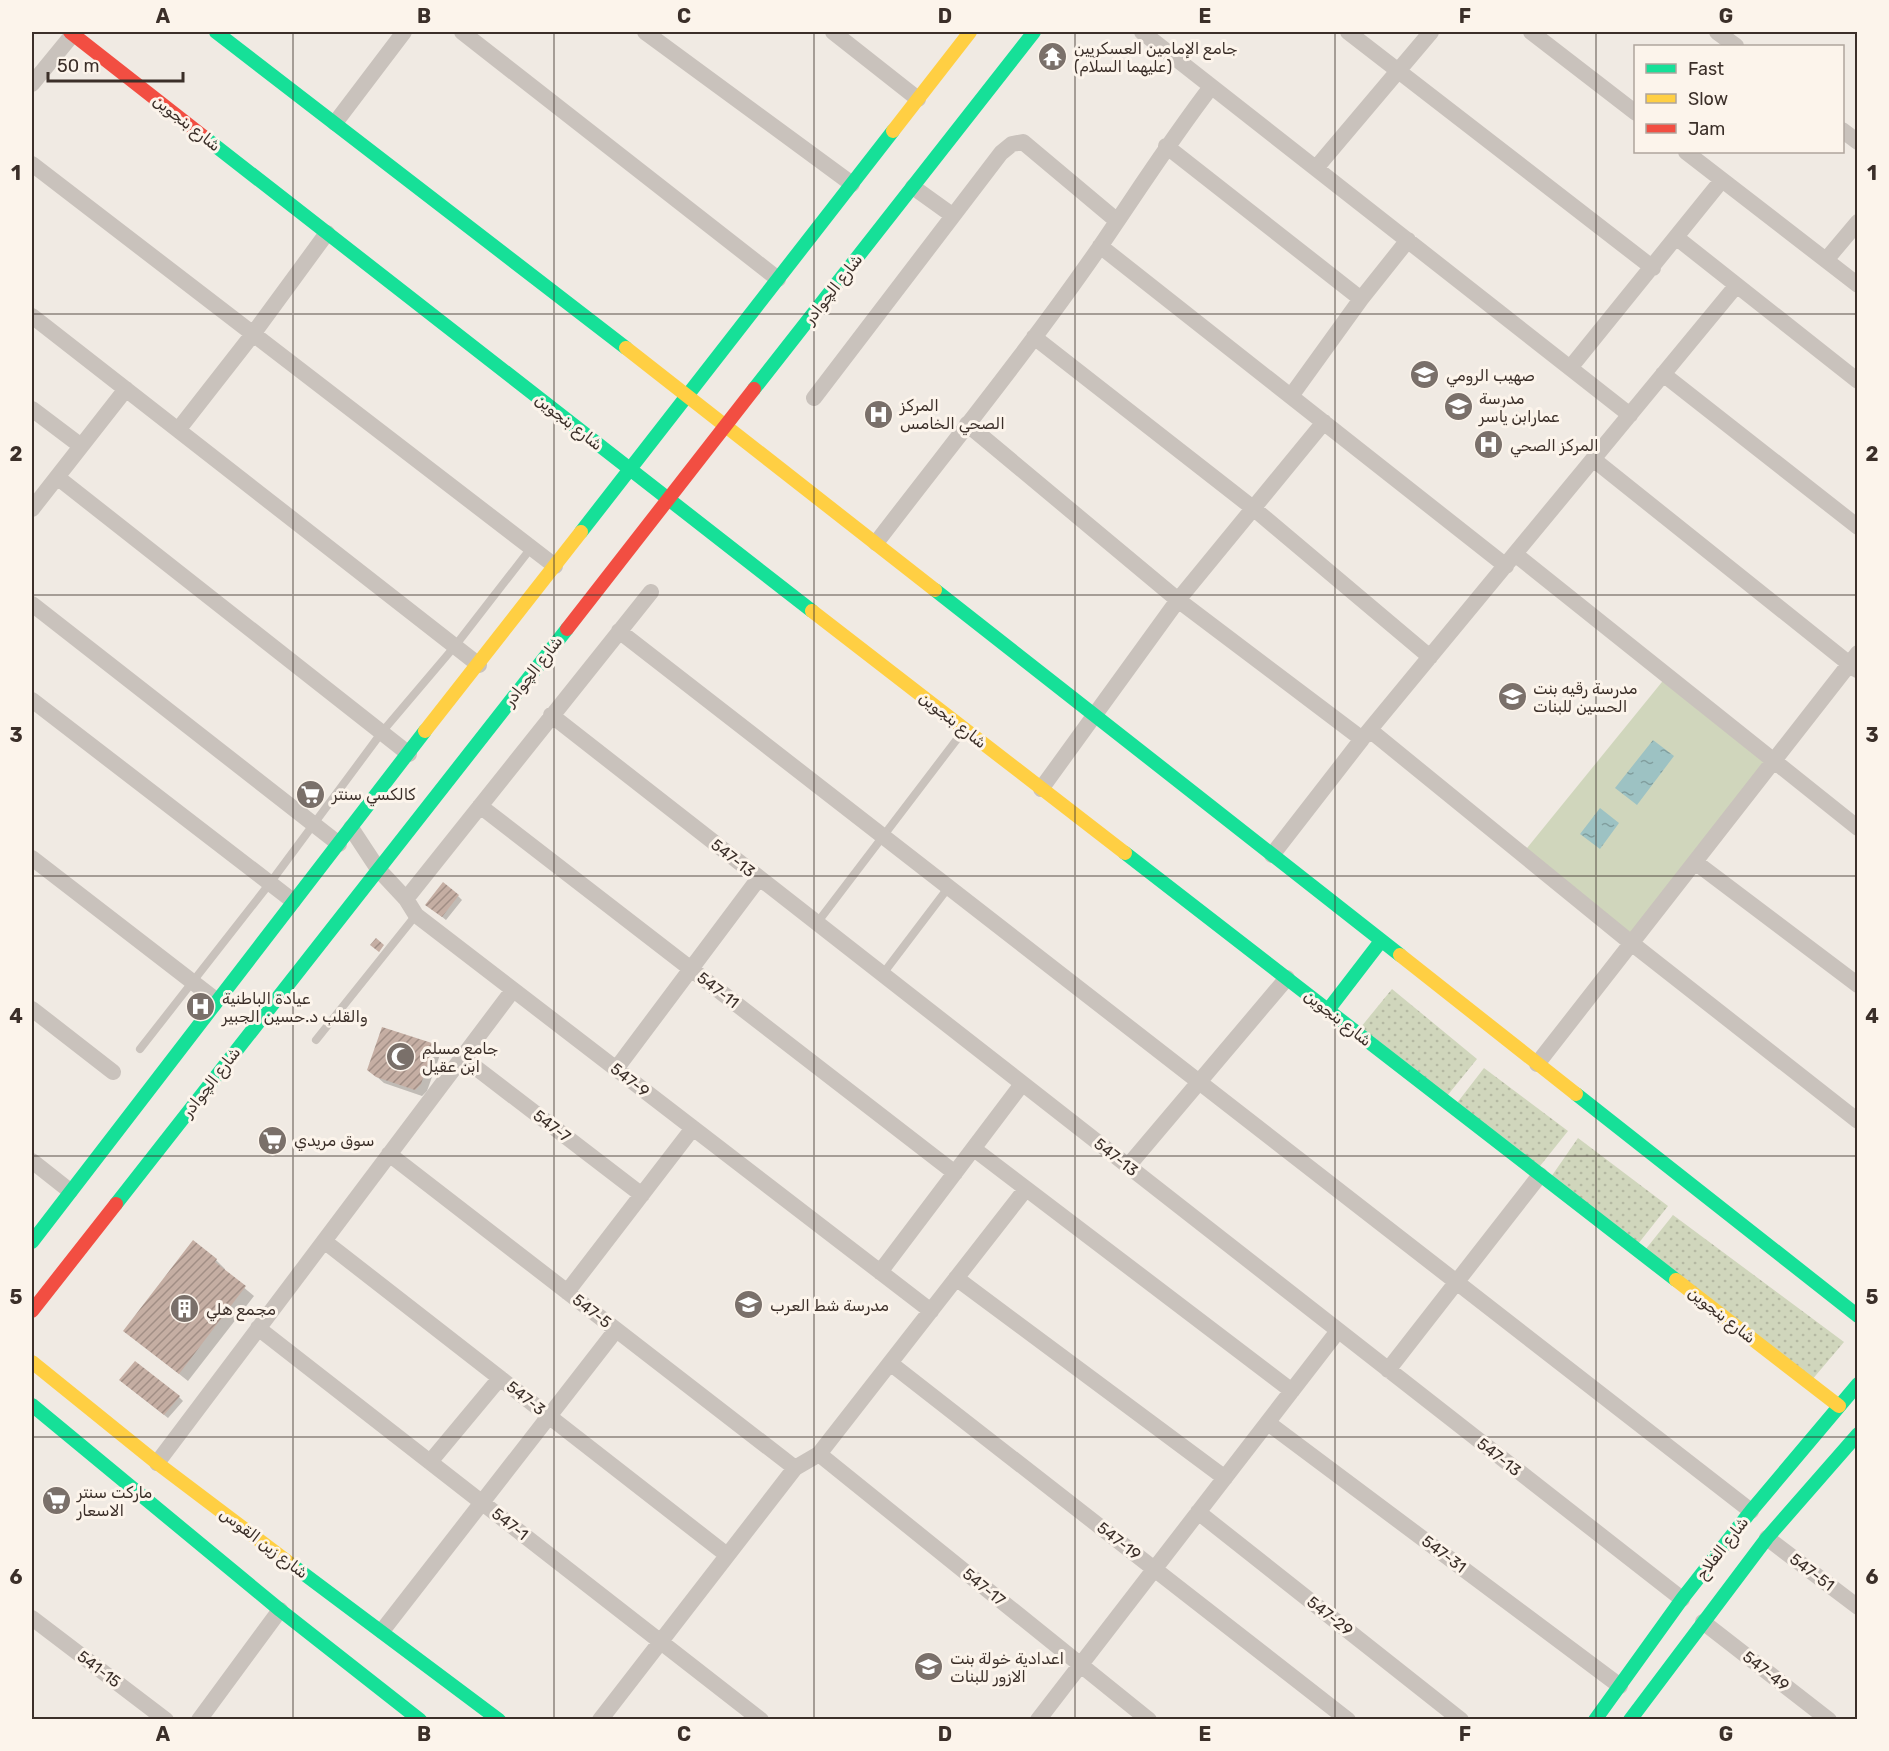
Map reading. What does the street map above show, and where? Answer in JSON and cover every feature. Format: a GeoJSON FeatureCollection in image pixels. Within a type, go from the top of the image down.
{"type":"FeatureCollection","features":[{"type":"Feature","properties":{"kind":"main road"},"geometry":{"type":"LineString","coordinates":[[216,32],[726,425],[1857,1316]]}},
{"type":"Feature","properties":{"kind":"main road"},"geometry":{"type":"LineString","coordinates":[[32,1242],[216,1000],[410,754],[970,32]]}},
{"type":"Feature","properties":{"kind":"main road","name":"شارع الچوادر"},"geometry":{"type":"LineString","coordinates":[[32,1311],[1034,32]]}},
{"type":"Feature","properties":{"kind":"main road","name":"شارع بنجوين"},"geometry":{"type":"LineString","coordinates":[[71,33],[630,470],[1839,1406]]}},
{"type":"Feature","properties":{"kind":"main road"},"geometry":{"type":"LineString","coordinates":[[1328,1010],[1382,941]]}},
{"type":"Feature","properties":{"kind":"main road","name":"شارع زين القوس"},"geometry":{"type":"LineString","coordinates":[[32,1362],[157,1463],[499,1719]]}},
{"type":"Feature","properties":{"kind":"main road","name":"شارع الفلاح"},"geometry":{"type":"LineString","coordinates":[[1595,1719],[1682,1599],[1750,1511],[1857,1384]]}},
{"type":"Feature","properties":{"kind":"main road"},"geometry":{"type":"LineString","coordinates":[[32,1405],[280,1610],[420,1719]]}},
{"type":"Feature","properties":{"kind":"main road","name":"شارع الفلاح"},"geometry":{"type":"LineString","coordinates":[[1633,1718],[1767,1538],[1857,1434]]}},
{"type":"Feature","properties":{"kind":"street"},"geometry":{"type":"LineString","coordinates":[[335,123],[404,32]]}},
{"type":"Feature","properties":{"kind":"street"},"geometry":{"type":"LineString","coordinates":[[462,32],[778,279]]}},
{"type":"Feature","properties":{"kind":"street"},"geometry":{"type":"LineString","coordinates":[[645,32],[852,184]]}},
{"type":"Feature","properties":{"kind":"street"},"geometry":{"type":"LineString","coordinates":[[833,32],[918,99]]}},
{"type":"Feature","properties":{"kind":"street"},"geometry":{"type":"LineString","coordinates":[[1142,32],[1630,415]]}},
{"type":"Feature","properties":{"kind":"street"},"geometry":{"type":"LineString","coordinates":[[1348,32],[1653,268]]}},
{"type":"Feature","properties":{"kind":"street"},"geometry":{"type":"LineString","coordinates":[[1316,168],[1431,32]]}},
{"type":"Feature","properties":{"kind":"street"},"geometry":{"type":"LineString","coordinates":[[1531,32],[1634,112]]}},
{"type":"Feature","properties":{"kind":"street"},"geometry":{"type":"LineString","coordinates":[[1717,32],[1735,45]]}},
{"type":"Feature","properties":{"kind":"street"},"geometry":{"type":"LineString","coordinates":[[32,84],[71,33]]}},
{"type":"Feature","properties":{"kind":"street"},"geometry":{"type":"LineString","coordinates":[[876,543],[1034,337],[1100,246],[1166,146],[1211,87]]}},
{"type":"Feature","properties":{"kind":"street"},"geometry":{"type":"LineString","coordinates":[[1844,132],[1857,142]]}},
{"type":"Feature","properties":{"kind":"street"},"geometry":{"type":"LineString","coordinates":[[814,398],[952,215],[1001,153],[1012,144],[1023,142],[1116,220]]}},
{"type":"Feature","properties":{"kind":"street"},"geometry":{"type":"LineString","coordinates":[[1166,146],[1361,299]]}},
{"type":"Feature","properties":{"kind":"street"},"geometry":{"type":"LineString","coordinates":[[1687,153],[1857,285]]}},
{"type":"Feature","properties":{"kind":"street"},"geometry":{"type":"LineString","coordinates":[[32,164],[555,566]]}},
{"type":"Feature","properties":{"kind":"street"},"geometry":{"type":"LineString","coordinates":[[1570,368],[1722,180]]}},
{"type":"Feature","properties":{"kind":"street"},"geometry":{"type":"LineString","coordinates":[[913,187],[952,215]]}},
{"type":"Feature","properties":{"kind":"street"},"geometry":{"type":"LineString","coordinates":[[1826,260],[1857,222]]}},
{"type":"Feature","properties":{"kind":"street"},"geometry":{"type":"LineString","coordinates":[[178,430],[253,334],[327,233]]}},
{"type":"Feature","properties":{"kind":"street"},"geometry":{"type":"LineString","coordinates":[[1677,238],[1857,381]]}},
{"type":"Feature","properties":{"kind":"street"},"geometry":{"type":"LineString","coordinates":[[1291,396],[1361,299],[1408,240]]}},
{"type":"Feature","properties":{"kind":"street"},"geometry":{"type":"LineString","coordinates":[[1100,246],[1324,423],[1511,560],[1857,828]]}},
{"type":"Feature","properties":{"kind":"street"},"geometry":{"type":"LineString","coordinates":[[1272,855],[1430,657],[1736,286]]}},
{"type":"Feature","properties":{"kind":"street"},"geometry":{"type":"LineString","coordinates":[[32,316],[479,664]]}},
{"type":"Feature","properties":{"kind":"street"},"geometry":{"type":"LineString","coordinates":[[1034,337],[1253,508],[1430,657]]}},
{"type":"Feature","properties":{"kind":"street"},"geometry":{"type":"LineString","coordinates":[[1663,374],[1857,527]]}},
{"type":"Feature","properties":{"kind":"street"},"geometry":{"type":"LineString","coordinates":[[32,509],[126,390]]}},
{"type":"Feature","properties":{"kind":"street"},"geometry":{"type":"LineString","coordinates":[[32,409],[81,446]]}},
{"type":"Feature","properties":{"kind":"street"},"geometry":{"type":"LineString","coordinates":[[1041,789],[1178,600],[1324,423]]}},
{"type":"Feature","properties":{"kind":"street"},"geometry":{"type":"LineString","coordinates":[[967,424],[1178,600],[1367,735],[1857,1121]]}},
{"type":"Feature","properties":{"kind":"street"},"geometry":{"type":"LineString","coordinates":[[1537,1064],[1630,942],[1855,663],[1593,459]]}},
{"type":"Feature","properties":{"kind":"street"},"geometry":{"type":"LineString","coordinates":[[57,477],[410,754]]}},
{"type":"Feature","properties":{"kind":"street"},"geometry":{"type":"LineString","coordinates":[[406,899],[651,592]]}},
{"type":"Feature","properties":{"kind":"street"},"geometry":{"type":"LineString","coordinates":[[32,604],[339,844]]}},
{"type":"Feature","properties":{"kind":"street"},"geometry":{"type":"LineString","coordinates":[[619,631],[1750,1511]]}},
{"type":"Feature","properties":{"kind":"street"},"geometry":{"type":"LineString","coordinates":[[32,700],[293,901]]}},
{"type":"Feature","properties":{"kind":"street","name":"547-13"},"geometry":{"type":"LineString","coordinates":[[551,716],[1682,1599]]}},
{"type":"Feature","properties":{"kind":"street","name":"547-11"},"geometry":{"type":"LineString","coordinates":[[480,806],[955,1173]]}},
{"type":"Feature","properties":{"kind":"street","name":"547-9"},"geometry":{"type":"LineString","coordinates":[[351,828],[378,869],[406,899],[416,915],[930,1311]]}},
{"type":"Feature","properties":{"kind":"street"},"geometry":{"type":"LineString","coordinates":[[32,858],[216,1000]]}},
{"type":"Feature","properties":{"kind":"street"},"geometry":{"type":"LineString","coordinates":[[1695,862],[1857,985]]}},
{"type":"Feature","properties":{"kind":"street"},"geometry":{"type":"LineString","coordinates":[[616,1069],[759,878]]}},
{"type":"Feature","properties":{"kind":"street"},"geometry":{"type":"LineString","coordinates":[[1128,1167],[1287,978]]}},
{"type":"Feature","properties":{"kind":"street"},"geometry":{"type":"LineString","coordinates":[[157,1463],[513,990]]}},
{"type":"Feature","properties":{"kind":"street"},"geometry":{"type":"LineString","coordinates":[[32,1010],[113,1072]]}},
{"type":"Feature","properties":{"kind":"street","name":"547-7"},"geometry":{"type":"LineString","coordinates":[[462,1057],[642,1195]]}},
{"type":"Feature","properties":{"kind":"street"},"geometry":{"type":"LineString","coordinates":[[880,1272],[1023,1084]]}},
{"type":"Feature","properties":{"kind":"street"},"geometry":{"type":"LineString","coordinates":[[567,1292],[693,1128]]}},
{"type":"Feature","properties":{"kind":"street"},"geometry":{"type":"LineString","coordinates":[[974,1149],[1292,1391]]}},
{"type":"Feature","properties":{"kind":"street","name":"547-5"},"geometry":{"type":"LineString","coordinates":[[389,1154],[795,1468]]}},
{"type":"Feature","properties":{"kind":"street"},"geometry":{"type":"LineString","coordinates":[[32,1161],[70,1191]]}},
{"type":"Feature","properties":{"kind":"street"},"geometry":{"type":"LineString","coordinates":[[1388,1370],[1455,1281],[1540,1175]]}},
{"type":"Feature","properties":{"kind":"street"},"geometry":{"type":"LineString","coordinates":[[600,1719],[795,1468],[819,1454],[1025,1190]]}},
{"type":"Feature","properties":{"kind":"street","name":"547-3"},"geometry":{"type":"LineString","coordinates":[[324,1241],[727,1554]]}},
{"type":"Feature","properties":{"kind":"street"},"geometry":{"type":"LineString","coordinates":[[957,1278],[1225,1478]]}},
{"type":"Feature","properties":{"kind":"street","name":"547-1"},"geometry":{"type":"LineString","coordinates":[[258,1328],[761,1719]]}},
{"type":"Feature","properties":{"kind":"street"},"geometry":{"type":"LineString","coordinates":[[382,1631],[616,1330]]}},
{"type":"Feature","properties":{"kind":"street"},"geometry":{"type":"LineString","coordinates":[[1038,1719],[1338,1331]]}},
{"type":"Feature","properties":{"kind":"street","name":"547-19"},"geometry":{"type":"LineString","coordinates":[[890,1363],[1348,1719]]}},
{"type":"Feature","properties":{"kind":"street"},"geometry":{"type":"LineString","coordinates":[[430,1462],[500,1378]]}},
{"type":"Feature","properties":{"kind":"street","name":"547-31"},"geometry":{"type":"LineString","coordinates":[[1268,1423],[1620,1686]]}},
{"type":"Feature","properties":{"kind":"street","name":"547-17"},"geometry":{"type":"LineString","coordinates":[[819,1454],[1149,1719]]}},
{"type":"Feature","properties":{"kind":"street","name":"547-29"},"geometry":{"type":"LineString","coordinates":[[1198,1512],[1461,1719]]}},
{"type":"Feature","properties":{"kind":"street","name":"547-51"},"geometry":{"type":"LineString","coordinates":[[1767,1538],[1857,1607]]}},
{"type":"Feature","properties":{"kind":"street"},"geometry":{"type":"LineString","coordinates":[[199,1719],[280,1610]]}},
{"type":"Feature","properties":{"kind":"street","name":"541-15"},"geometry":{"type":"LineString","coordinates":[[32,1618],[166,1719]]}},
{"type":"Feature","properties":{"kind":"street","name":"547-49"},"geometry":{"type":"LineString","coordinates":[[1703,1622],[1829,1719]]}},
{"type":"Feature","properties":{"kind":"lane"},"geometry":{"type":"LineString","coordinates":[[140,1048],[270,883],[312,823],[382,732],[455,646],[531,548]]}},
{"type":"Feature","properties":{"kind":"lane"},"geometry":{"type":"LineString","coordinates":[[817,923],[964,729]]}},
{"type":"Feature","properties":{"kind":"lane"},"geometry":{"type":"LineString","coordinates":[[882,975],[948,888]]}},
{"type":"Feature","properties":{"kind":"lane"},"geometry":{"type":"LineString","coordinates":[[316,1040],[416,915]]}},
{"type":"Feature","properties":{"kind":"green space"},"geometry":{"type":"Polygon","coordinates":[[[1666,677],[1773,762],[1630,942],[1523,853],[1666,677]]]}},
{"type":"Feature","properties":{"kind":"green space"},"geometry":{"type":"Polygon","coordinates":[[[1392,989],[1477,1059],[1447,1096],[1361,1027],[1392,989]]]}},
{"type":"Feature","properties":{"kind":"green space"},"geometry":{"type":"Polygon","coordinates":[[[1484,1068],[1568,1131],[1540,1166],[1457,1103],[1484,1068]]]}},
{"type":"Feature","properties":{"kind":"green space"},"geometry":{"type":"Polygon","coordinates":[[[1578,1138],[1668,1206],[1638,1244],[1551,1177],[1578,1138]]]}},
{"type":"Feature","properties":{"kind":"green space"},"geometry":{"type":"Polygon","coordinates":[[[1673,1215],[1844,1342],[1811,1381],[1645,1250],[1673,1215]]]}},
{"type":"Feature","properties":{"kind":"water"},"geometry":{"type":"Polygon","coordinates":[[[1653,740],[1674,756],[1637,805],[1615,788],[1653,740]]]}},
{"type":"Feature","properties":{"kind":"water"},"geometry":{"type":"Polygon","coordinates":[[[1600,808],[1619,823],[1600,849],[1580,834],[1600,808]]]}},
{"type":"Feature","properties":{"kind":"building"},"geometry":{"type":"Polygon","coordinates":[[[443,882],[459,895],[442,917],[425,905],[443,882]]]}},
{"type":"Feature","properties":{"kind":"building"},"geometry":{"type":"Polygon","coordinates":[[[376,938],[384,945],[379,952],[370,945],[376,938]]]}},
{"type":"Feature","properties":{"kind":"building","name":"جامع مسلم ابن عقيل"},"geometry":{"type":"Polygon","coordinates":[[[382,1027],[435,1044],[421,1084],[415,1090],[376,1077],[367,1070],[382,1027]]]}},
{"type":"Feature","properties":{"kind":"building","name":"مجمع هلي"},"geometry":{"type":"Polygon","coordinates":[[[193,1240],[217,1259],[215,1262],[246,1286],[179,1374],[123,1331],[193,1240]]]}},
{"type":"Feature","properties":{"kind":"building"},"geometry":{"type":"Polygon","coordinates":[[[135,1361],[180,1396],[164,1415],[119,1380],[135,1361]]]}},
{"type":"Feature","properties":{"kind":"traffic: fast"},"geometry":{"type":"LineString","coordinates":[[216,32],[626,348]]}},
{"type":"Feature","properties":{"kind":"traffic: fast"},"geometry":{"type":"LineString","coordinates":[[754,389],[1034,32]]}},
{"type":"Feature","properties":{"kind":"traffic: fast"},"geometry":{"type":"LineString","coordinates":[[581,532],[893,131]]}},
{"type":"Feature","properties":{"kind":"traffic: fast"},"geometry":{"type":"LineString","coordinates":[[204,137],[812,611]]}},
{"type":"Feature","properties":{"kind":"traffic: fast"},"geometry":{"type":"LineString","coordinates":[[935,590],[1400,955]]}},
{"type":"Feature","properties":{"kind":"traffic: fast"},"geometry":{"type":"LineString","coordinates":[[116,1204],[567,629]]}},
{"type":"Feature","properties":{"kind":"traffic: fast"},"geometry":{"type":"LineString","coordinates":[[32,1242],[425,731]]}},
{"type":"Feature","properties":{"kind":"traffic: fast"},"geometry":{"type":"LineString","coordinates":[[1125,853],[1676,1280]]}},
{"type":"Feature","properties":{"kind":"traffic: fast"},"geometry":{"type":"LineString","coordinates":[[1328,1010],[1381,941]]}},
{"type":"Feature","properties":{"kind":"traffic: fast"},"geometry":{"type":"LineString","coordinates":[[1576,1094],[1858,1316]]}},
{"type":"Feature","properties":{"kind":"traffic: fast"},"geometry":{"type":"LineString","coordinates":[[1595,1720],[1682,1599],[1751,1511],[1858,1384]]}},
{"type":"Feature","properties":{"kind":"traffic: fast"},"geometry":{"type":"LineString","coordinates":[[32,1405],[280,1610],[420,1720]]}},
{"type":"Feature","properties":{"kind":"traffic: fast"},"geometry":{"type":"LineString","coordinates":[[1630,1720],[1767,1538],[1858,1434]]}},
{"type":"Feature","properties":{"kind":"traffic: fast"},"geometry":{"type":"LineString","coordinates":[[292,1565],[499,1720]]}},
{"type":"Feature","properties":{"kind":"traffic: slow"},"geometry":{"type":"LineString","coordinates":[[893,131],[970,32]]}},
{"type":"Feature","properties":{"kind":"traffic: slow"},"geometry":{"type":"LineString","coordinates":[[626,348],[935,590]]}},
{"type":"Feature","properties":{"kind":"traffic: slow"},"geometry":{"type":"LineString","coordinates":[[425,731],[581,532]]}},
{"type":"Feature","properties":{"kind":"traffic: slow"},"geometry":{"type":"LineString","coordinates":[[812,611],[1125,853]]}},
{"type":"Feature","properties":{"kind":"traffic: slow"},"geometry":{"type":"LineString","coordinates":[[1400,955],[1576,1094]]}},
{"type":"Feature","properties":{"kind":"traffic: slow"},"geometry":{"type":"LineString","coordinates":[[1676,1280],[1839,1406]]}},
{"type":"Feature","properties":{"kind":"traffic: slow"},"geometry":{"type":"LineString","coordinates":[[32,1362],[157,1463],[292,1565]]}},
{"type":"Feature","properties":{"kind":"traffic: jam"},"geometry":{"type":"LineString","coordinates":[[70,32],[204,137]]}},
{"type":"Feature","properties":{"kind":"traffic: jam"},"geometry":{"type":"LineString","coordinates":[[567,629],[754,389]]}},
{"type":"Feature","properties":{"kind":"traffic: jam"},"geometry":{"type":"LineString","coordinates":[[32,1311],[116,1204]]}},
{"type":"Feature","properties":{"kind":"place","name":"جامع الإمامين العسكريين (عليهما السلام)"},"geometry":{"type":"Point","coordinates":[1053,57]}},
{"type":"Feature","properties":{"kind":"place","name":"صهيب الرومي"},"geometry":{"type":"Point","coordinates":[1425,375]}},
{"type":"Feature","properties":{"kind":"place","name":"مدرسة عمارابن ياسر"},"geometry":{"type":"Point","coordinates":[1458,407]}},
{"type":"Feature","properties":{"kind":"place","name":"المركز الصحي الخامس"},"geometry":{"type":"Point","coordinates":[879,414]}},
{"type":"Feature","properties":{"kind":"place","name":"المركز الصحي"},"geometry":{"type":"Point","coordinates":[1489,445]}},
{"type":"Feature","properties":{"kind":"place","name":"مدرسة رقيه بنت الحسين للبنات"},"geometry":{"type":"Point","coordinates":[1512,697]}},
{"type":"Feature","properties":{"kind":"place","name":"كالكسي سنتر"},"geometry":{"type":"Point","coordinates":[311,794]}},
{"type":"Feature","properties":{"kind":"place","name":"عيادة الباطنية والقلب د.حسين الجبير"},"geometry":{"type":"Point","coordinates":[201,1007]}},
{"type":"Feature","properties":{"kind":"place","name":"جامع مسلم ابن عقيل"},"geometry":{"type":"Point","coordinates":[401,1057]}},
{"type":"Feature","properties":{"kind":"place","name":"سوق مريدي"},"geometry":{"type":"Point","coordinates":[273,1140]}},
{"type":"Feature","properties":{"kind":"place","name":"مدرسة شط العرب"},"geometry":{"type":"Point","coordinates":[749,1305]}},
{"type":"Feature","properties":{"kind":"place","name":"مجمع هلي"},"geometry":{"type":"Point","coordinates":[185,1309]}},
{"type":"Feature","properties":{"kind":"place","name":"ماركت سنتر الاسعار"},"geometry":{"type":"Point","coordinates":[56,1501]}},
{"type":"Feature","properties":{"kind":"place","name":"اعدادية خولة بنت الازور للبنات"},"geometry":{"type":"Point","coordinates":[929,1667]}}]}
